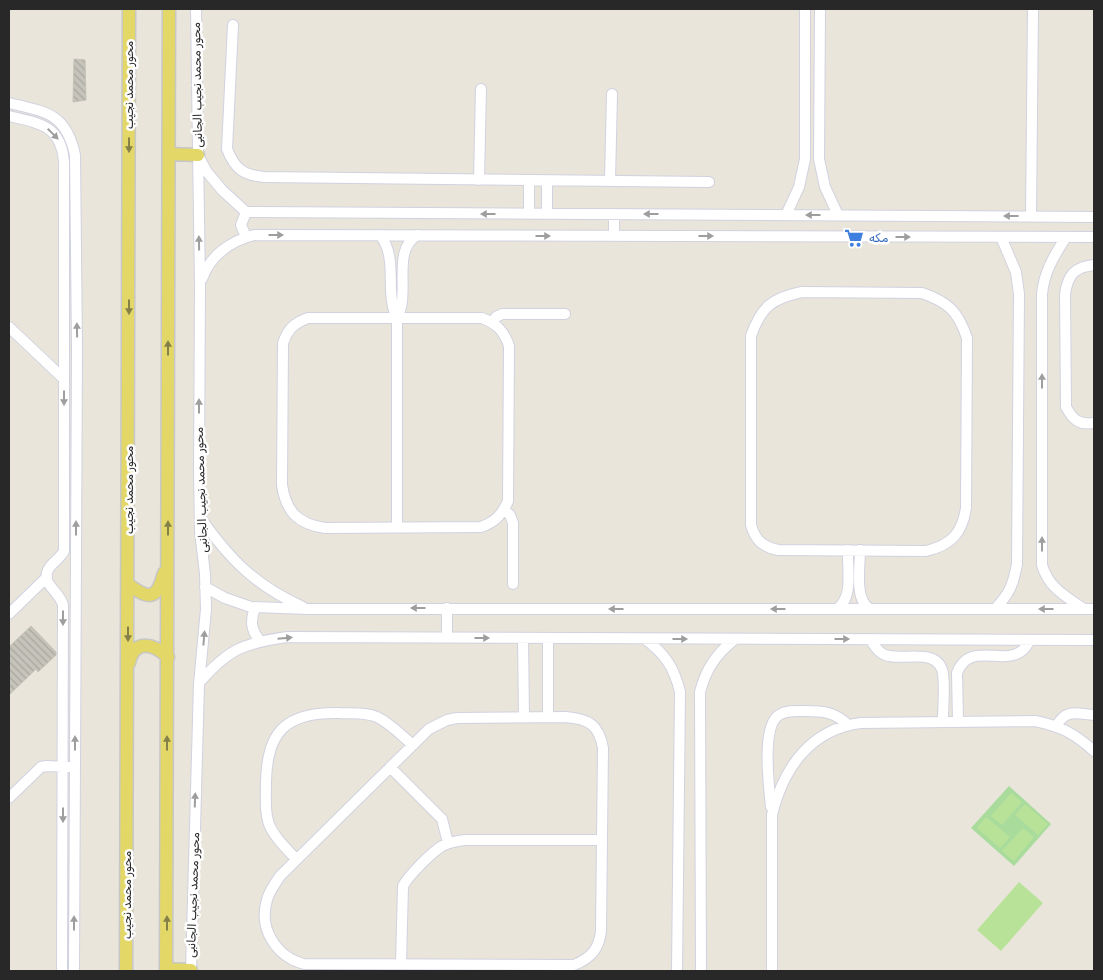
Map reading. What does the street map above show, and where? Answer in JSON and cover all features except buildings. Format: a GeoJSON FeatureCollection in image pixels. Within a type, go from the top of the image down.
{"type":"FeatureCollection","features":[{"type":"Feature","properties":{"kind":"main road","name":"محور محمد نجيب"},"geometry":{"type":"LineString","coordinates":[[126,971],[129,585],[129,9]]}},
{"type":"Feature","properties":{"kind":"main road"},"geometry":{"type":"LineString","coordinates":[[169,9],[166,970],[191,971]]}},
{"type":"Feature","properties":{"kind":"main road"},"geometry":{"type":"LineString","coordinates":[[169,154],[198,155]]}},
{"type":"Feature","properties":{"kind":"main road"},"geometry":{"type":"LineString","coordinates":[[129,585],[143,595],[155,593],[160,588],[168,559]]}},
{"type":"Feature","properties":{"kind":"main road"},"geometry":{"type":"LineString","coordinates":[[128,675],[130,657],[136,650],[144,646],[152,646],[168,657]]}},
{"type":"Feature","properties":{"kind":"street","name":"محور محمد نجيب الجانبى"},"geometry":{"type":"LineString","coordinates":[[191,971],[199,684],[206,617],[199,470],[200,287],[196,9]]}},
{"type":"Feature","properties":{"kind":"street"},"geometry":{"type":"LineString","coordinates":[[786,215],[799,187],[804,159],[805,9]]}},
{"type":"Feature","properties":{"kind":"street"},"geometry":{"type":"LineString","coordinates":[[820,9],[819,159],[825,187],[838,215]]}},
{"type":"Feature","properties":{"kind":"street"},"geometry":{"type":"LineString","coordinates":[[1031,216],[1033,9]]}},
{"type":"Feature","properties":{"kind":"street"},"geometry":{"type":"LineString","coordinates":[[233,25],[227,149],[232,161],[240,170],[252,176],[264,178],[709,182]]}},
{"type":"Feature","properties":{"kind":"street"},"geometry":{"type":"LineString","coordinates":[[479,180],[481,89]]}},
{"type":"Feature","properties":{"kind":"street"},"geometry":{"type":"LineString","coordinates":[[610,181],[612,94]]}},
{"type":"Feature","properties":{"kind":"street"},"geometry":{"type":"LineString","coordinates":[[9,103],[47,113],[62,123],[71,138],[75,155],[77,348],[74,971]]}},
{"type":"Feature","properties":{"kind":"street"},"geometry":{"type":"LineString","coordinates":[[9,116],[40,124],[50,130],[58,139],[63,150],[64,551],[58,561],[48,570],[47,577],[50,587],[62,598],[63,605],[62,971]]}},
{"type":"Feature","properties":{"kind":"street"},"geometry":{"type":"LineString","coordinates":[[198,155],[207,172],[222,190],[246,212],[1094,217]]}},
{"type":"Feature","properties":{"kind":"street"},"geometry":{"type":"LineString","coordinates":[[529,180],[529,214]]}},
{"type":"Feature","properties":{"kind":"street"},"geometry":{"type":"LineString","coordinates":[[547,180],[547,214]]}},
{"type":"Feature","properties":{"kind":"street"},"geometry":{"type":"LineString","coordinates":[[246,212],[242,224],[246,237]]}},
{"type":"Feature","properties":{"kind":"street"},"geometry":{"type":"LineString","coordinates":[[614,214],[614,236]]}},
{"type":"Feature","properties":{"kind":"street"},"geometry":{"type":"LineString","coordinates":[[200,287],[206,268],[217,254],[234,242],[254,235],[1094,238]]}},
{"type":"Feature","properties":{"kind":"street"},"geometry":{"type":"LineString","coordinates":[[380,235],[388,252],[391,299],[397,318],[397,527]]}},
{"type":"Feature","properties":{"kind":"street"},"geometry":{"type":"LineString","coordinates":[[397,318],[403,302],[404,252],[408,243],[417,235]]}},
{"type":"Feature","properties":{"kind":"street"},"geometry":{"type":"LineString","coordinates":[[995,609],[1008,595],[1014,584],[1017,564],[1019,294],[1016,272],[1001,237]]}},
{"type":"Feature","properties":{"kind":"street"},"geometry":{"type":"LineString","coordinates":[[1066,237],[1046,271],[1042,294],[1042,565],[1044,574],[1056,590],[1089,609]]}},
{"type":"Feature","properties":{"kind":"street"},"geometry":{"type":"LineString","coordinates":[[1094,265],[1084,266],[1074,272],[1067,282],[1065,294],[1066,407],[1075,421],[1084,424],[1094,424]]}},
{"type":"Feature","properties":{"kind":"street"},"geometry":{"type":"LineString","coordinates":[[802,292],[922,293],[938,298],[952,308],[962,322],[967,338],[966,508],[964,521],[950,542],[939,548],[926,551],[860,550],[778,550],[768,548],[760,543],[751,525],[751,336],[757,319],[768,305],[784,296],[802,292]]}},
{"type":"Feature","properties":{"kind":"street"},"geometry":{"type":"LineString","coordinates":[[492,322],[502,314],[566,314]]}},
{"type":"Feature","properties":{"kind":"street"},"geometry":{"type":"LineString","coordinates":[[308,318],[397,318],[482,318],[492,322],[506,336],[509,346],[508,501],[498,518],[490,524],[481,527],[324,528],[311,526],[299,520],[290,510],[284,498],[282,485],[283,343],[288,332],[296,323],[308,318]]}},
{"type":"Feature","properties":{"kind":"street"},"geometry":{"type":"LineString","coordinates":[[9,328],[64,379]]}},
{"type":"Feature","properties":{"kind":"street"},"geometry":{"type":"LineString","coordinates":[[64,348],[77,348]]}},
{"type":"Feature","properties":{"kind":"street"},"geometry":{"type":"LineString","coordinates":[[504,510],[514,522],[513,584]]}},
{"type":"Feature","properties":{"kind":"street"},"geometry":{"type":"LineString","coordinates":[[200,518],[218,543],[253,577],[280,595],[309,609]]}},
{"type":"Feature","properties":{"kind":"street"},"geometry":{"type":"LineString","coordinates":[[837,609],[844,603],[847,594],[848,550]]}},
{"type":"Feature","properties":{"kind":"street"},"geometry":{"type":"LineString","coordinates":[[860,550],[860,595],[863,603],[870,609]]}},
{"type":"Feature","properties":{"kind":"street"},"geometry":{"type":"LineString","coordinates":[[58,561],[67,559],[76,564]]}},
{"type":"Feature","properties":{"kind":"street"},"geometry":{"type":"LineString","coordinates":[[9,614],[47,577]]}},
{"type":"Feature","properties":{"kind":"street"},"geometry":{"type":"LineString","coordinates":[[205,587],[225,598],[255,608],[1089,609]]}},
{"type":"Feature","properties":{"kind":"street"},"geometry":{"type":"LineString","coordinates":[[58,593],[67,595],[76,590]]}},
{"type":"Feature","properties":{"kind":"street"},"geometry":{"type":"LineString","coordinates":[[255,608],[252,616],[252,625],[254,634],[260,641]]}},
{"type":"Feature","properties":{"kind":"street"},"geometry":{"type":"LineString","coordinates":[[447,608],[447,638]]}},
{"type":"Feature","properties":{"kind":"street"},"geometry":{"type":"LineString","coordinates":[[199,684],[213,666],[234,651],[260,641],[287,637],[1094,640]]}},
{"type":"Feature","properties":{"kind":"street"},"geometry":{"type":"LineString","coordinates":[[523,638],[524,717]]}},
{"type":"Feature","properties":{"kind":"street"},"geometry":{"type":"LineString","coordinates":[[548,638],[548,717]]}},
{"type":"Feature","properties":{"kind":"street"},"geometry":{"type":"LineString","coordinates":[[645,639],[658,649],[669,662],[676,676],[680,692],[677,971]]}},
{"type":"Feature","properties":{"kind":"street"},"geometry":{"type":"LineString","coordinates":[[701,971],[700,692],[704,676],[712,662],[722,649],[735,639]]}},
{"type":"Feature","properties":{"kind":"street"},"geometry":{"type":"LineString","coordinates":[[870,640],[882,654],[927,657],[940,666],[943,674],[943,721]]}},
{"type":"Feature","properties":{"kind":"street"},"geometry":{"type":"LineString","coordinates":[[958,721],[957,673],[965,660],[971,656],[1014,655],[1024,649],[1030,640]]}},
{"type":"Feature","properties":{"kind":"street"},"geometry":{"type":"LineString","coordinates":[[772,971],[772,816],[768,776],[769,732],[774,718],[788,712],[822,711],[836,715],[848,724]]}},
{"type":"Feature","properties":{"kind":"street"},"geometry":{"type":"LineString","coordinates":[[1057,726],[1060,719],[1069,713],[1094,714]]}},
{"type":"Feature","properties":{"kind":"street"},"geometry":{"type":"LineString","coordinates":[[296,859],[270,830],[267,820],[268,755],[272,743],[279,733],[293,721],[310,714],[364,714],[386,722],[413,745]]}},
{"type":"Feature","properties":{"kind":"street"},"geometry":{"type":"LineString","coordinates":[[548,717],[578,718],[588,721],[596,728],[602,738],[604,748],[600,943],[594,953],[585,961],[574,965],[401,964],[372,968],[304,964],[293,961],[284,955],[270,938],[266,927],[264,914],[266,901],[272,888],[296,859],[429,729],[447,720],[457,718],[548,717]]}},
{"type":"Feature","properties":{"kind":"street"},"geometry":{"type":"LineString","coordinates":[[772,816],[777,796],[792,765],[817,740],[848,724],[1035,721],[1057,726],[1078,737],[1094,750]]}},
{"type":"Feature","properties":{"kind":"street"},"geometry":{"type":"LineString","coordinates":[[9,798],[41,767],[75,767]]}},
{"type":"Feature","properties":{"kind":"street"},"geometry":{"type":"LineString","coordinates":[[390,767],[439,814],[445,824],[448,843]]}},
{"type":"Feature","properties":{"kind":"street"},"geometry":{"type":"LineString","coordinates":[[401,964],[403,886],[407,878],[441,847],[448,843],[465,840],[602,840]]}},
{"type":"Feature","properties":{"kind":"green space"},"geometry":{"type":"Polygon","coordinates":[[[1009,786],[1051,824],[1014,866],[971,828],[1009,786]]]}},
{"type":"Feature","properties":{"kind":"green space"},"geometry":{"type":"Polygon","coordinates":[[[1011,793],[1022,802],[1002,825],[991,816],[1011,793]]]}},
{"type":"Feature","properties":{"kind":"green space"},"geometry":{"type":"Polygon","coordinates":[[[1025,804],[1048,824],[1038,835],[1015,815],[1025,804]]]}},
{"type":"Feature","properties":{"kind":"green space"},"geometry":{"type":"Polygon","coordinates":[[[986,817],[1010,837],[1000,848],[977,828],[986,817]]]}},
{"type":"Feature","properties":{"kind":"green space"},"geometry":{"type":"Polygon","coordinates":[[[1023,828],[1034,837],[1014,861],[1002,851],[1023,828]]]}},
{"type":"Feature","properties":{"kind":"green space"},"geometry":{"type":"Polygon","coordinates":[[[1019,882],[1043,903],[1001,951],[977,930],[1019,882]]]}},
{"type":"Feature","properties":{"kind":"place","name":"مكه"},"geometry":{"type":"Point","coordinates":[854,238]}}]}
